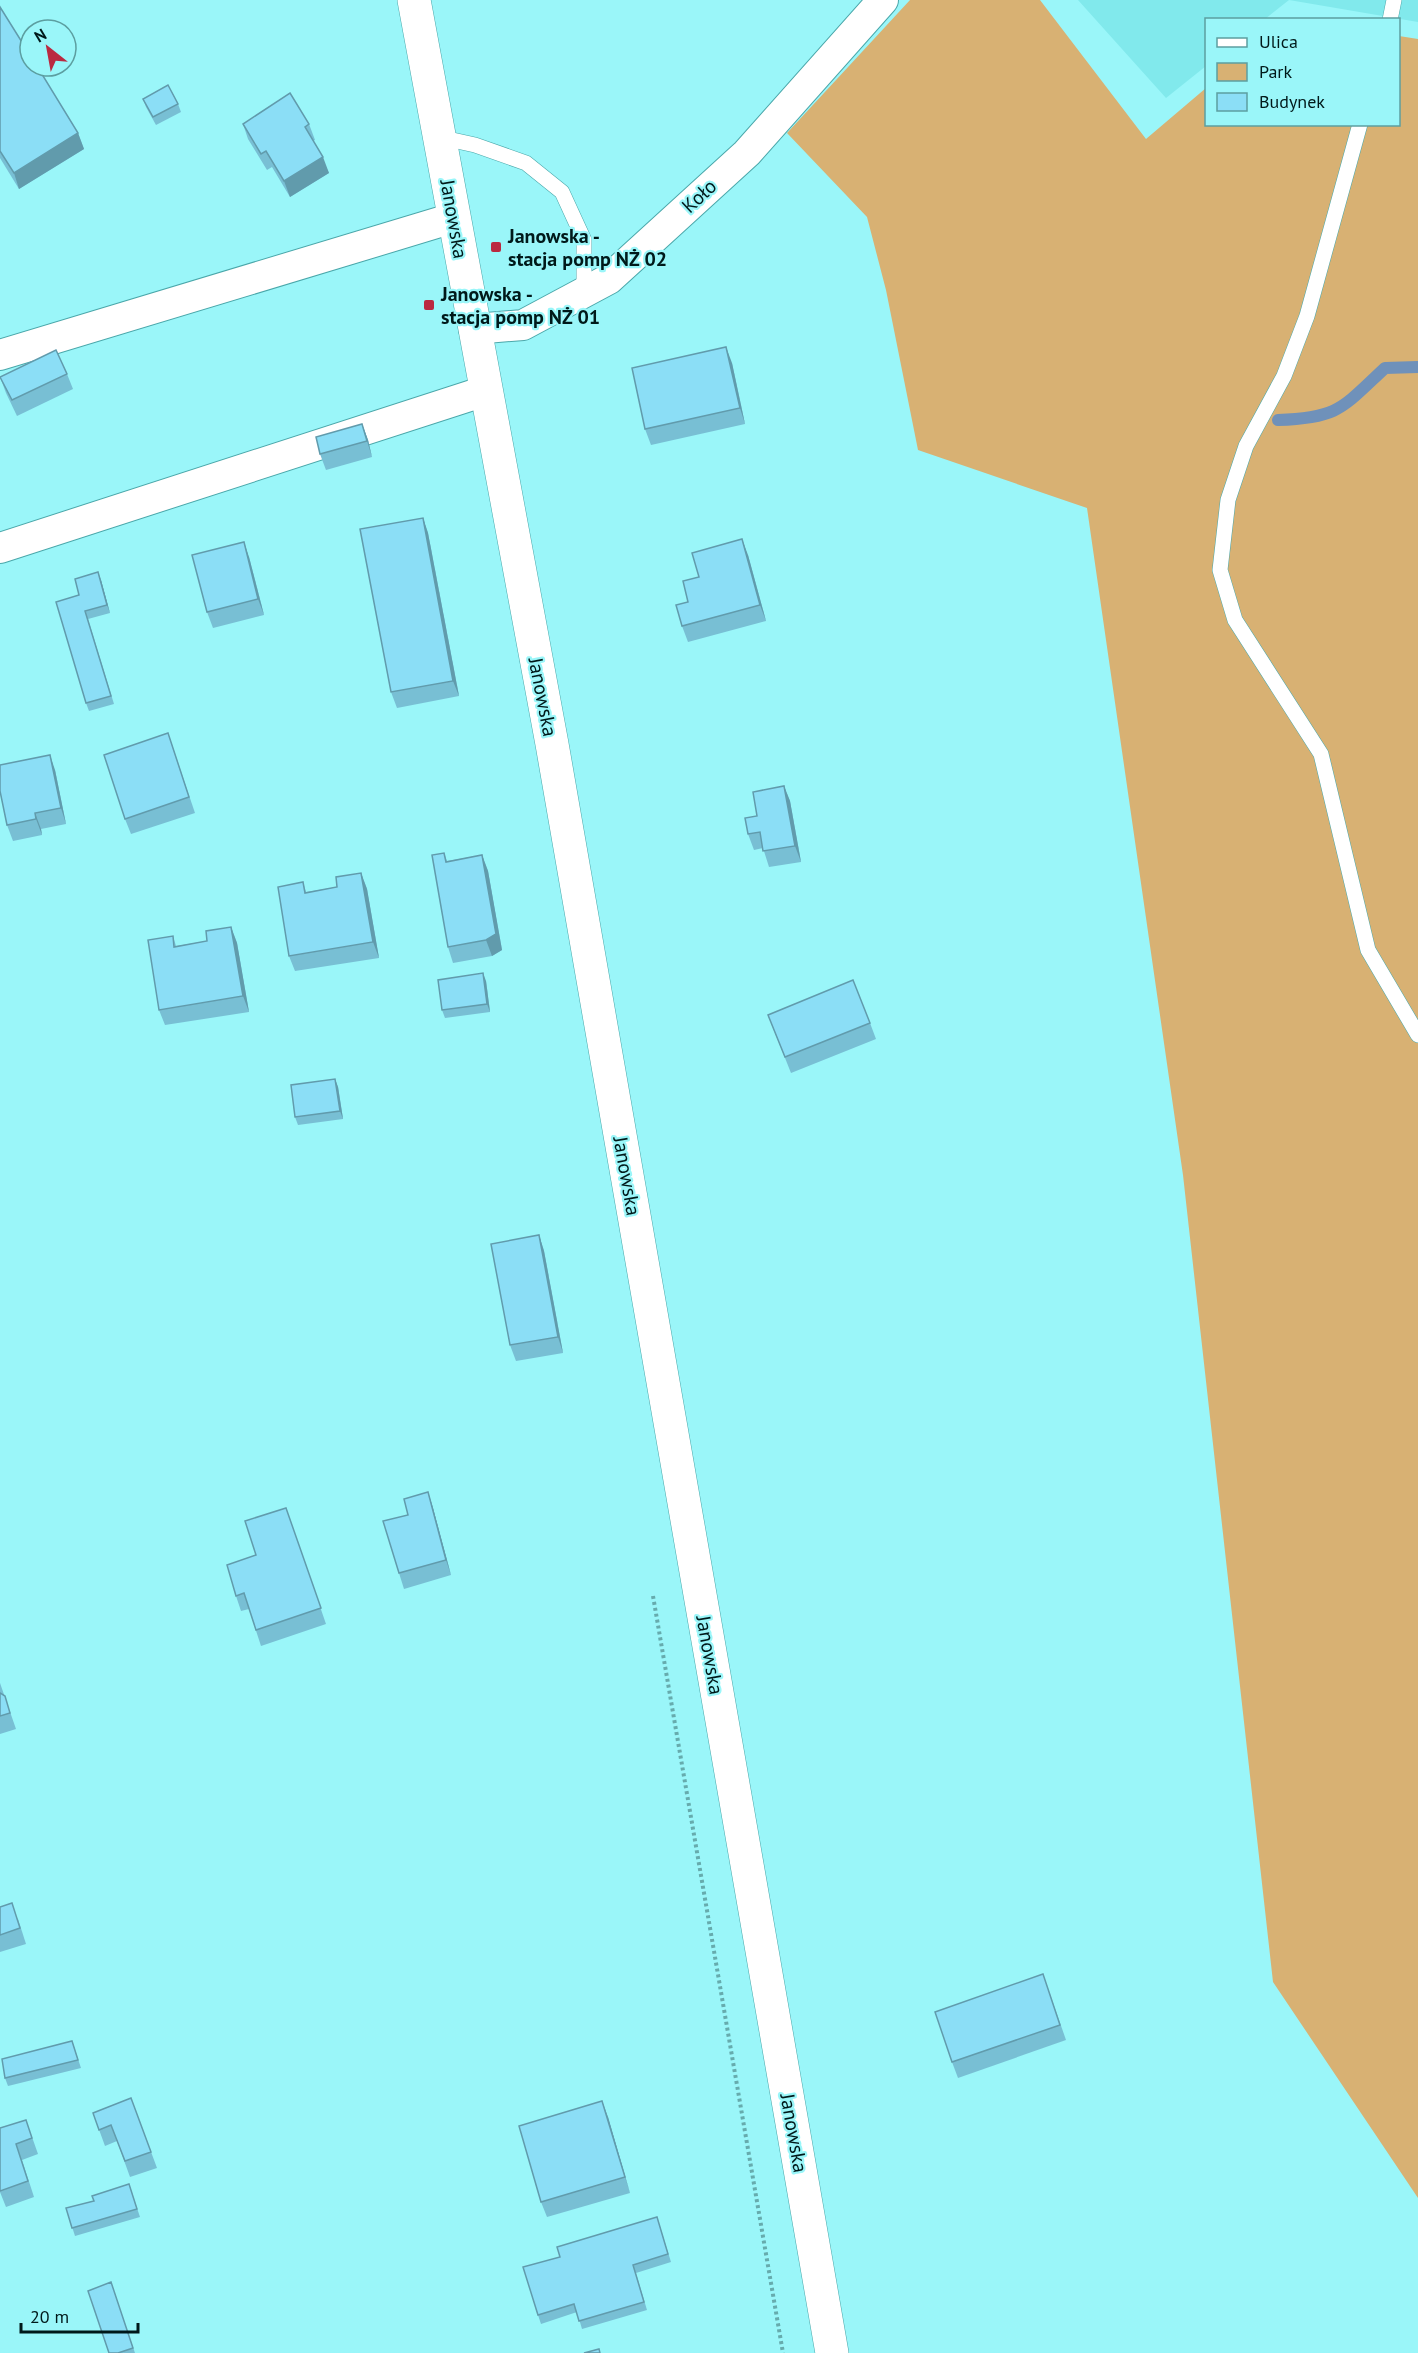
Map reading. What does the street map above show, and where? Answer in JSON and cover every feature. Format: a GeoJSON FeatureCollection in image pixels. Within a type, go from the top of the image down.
{"type":"FeatureCollection","features":[{"type":"Feature","properties":{"kind":"street","name":"Janowska"},"geometry":{"type":"LineString","coordinates":[[414,0],[554,755],[832,2353]]}},
{"type":"Feature","properties":{"kind":"street","name":"Koło"},"geometry":{"type":"LineString","coordinates":[[474,329],[524,325],[609,279],[747,153],[878,3]]}},
{"type":"Feature","properties":{"kind":"street"},"geometry":{"type":"LineString","coordinates":[[0,355],[453,218]]}},
{"type":"Feature","properties":{"kind":"street"},"geometry":{"type":"LineString","coordinates":[[0,548],[485,391]]}},
{"type":"Feature","properties":{"kind":"lane"},"geometry":{"type":"LineString","coordinates":[[1390,18],[1394,0]]}},
{"type":"Feature","properties":{"kind":"lane"},"geometry":{"type":"LineString","coordinates":[[1359,126],[1307,316],[1284,376],[1246,446],[1228,500],[1220,570],[1235,620],[1321,754],[1368,950],[1418,1035]]}},
{"type":"Feature","properties":{"kind":"lane"},"geometry":{"type":"LineString","coordinates":[[439,137],[476,146],[526,164],[562,192],[584,240],[584,293]]}},
{"type":"Feature","properties":{"kind":"path"},"geometry":{"type":"LineString","coordinates":[[653,1596],[783,2353]]}},
{"type":"Feature","properties":{"kind":"shaded area"},"geometry":{"type":"Polygon","coordinates":[[[1078,0],[1289,0],[1266,18],[1205,18],[1205,67],[1166,98],[1078,0]]]}},
{"type":"Feature","properties":{"kind":"shaded area"},"geometry":{"type":"Polygon","coordinates":[[[1289,0],[1418,0],[1418,22],[1289,0]]]}},
{"type":"Feature","properties":{"kind":"green space"},"geometry":{"type":"Polygon","coordinates":[[[910,0],[1040,0],[1146,139],[1205,89],[1205,126],[1400,126],[1400,36],[1418,39],[1418,2198],[1273,1982],[1183,1175],[1087,508],[918,450],[886,290],[867,217],[787,133],[910,0]]]}},
{"type":"Feature","properties":{"kind":"building"},"geometry":{"type":"Polygon","coordinates":[[[0,7],[18,36],[18,78],[44,78],[78,133],[14,173],[0,151],[0,7]]]}},
{"type":"Feature","properties":{"kind":"building"},"geometry":{"type":"Polygon","coordinates":[[[168,85],[178,104],[153,117],[143,99],[168,85]]]}},
{"type":"Feature","properties":{"kind":"building"},"geometry":{"type":"Polygon","coordinates":[[[290,93],[309,124],[305,127],[323,157],[284,181],[266,151],[261,154],[243,124],[290,93]]]}},
{"type":"Feature","properties":{"kind":"building"},"geometry":{"type":"Polygon","coordinates":[[[726,347],[740,408],[645,429],[632,368],[726,347]]]}},
{"type":"Feature","properties":{"kind":"building"},"geometry":{"type":"Polygon","coordinates":[[[56,350],[67,374],[12,400],[0,377],[56,350]]]}},
{"type":"Feature","properties":{"kind":"building"},"geometry":{"type":"Polygon","coordinates":[[[362,424],[367,441],[320,454],[316,437],[362,424]]]}},
{"type":"Feature","properties":{"kind":"building"},"geometry":{"type":"Polygon","coordinates":[[[423,518],[453,681],[391,692],[360,529],[423,518]]]}},
{"type":"Feature","properties":{"kind":"building"},"geometry":{"type":"Polygon","coordinates":[[[742,539],[760,605],[682,626],[676,605],[688,602],[683,581],[699,577],[692,553],[742,539]]]}},
{"type":"Feature","properties":{"kind":"building"},"geometry":{"type":"Polygon","coordinates":[[[244,542],[258,599],[207,612],[192,555],[244,542]]]}},
{"type":"Feature","properties":{"kind":"building"},"geometry":{"type":"Polygon","coordinates":[[[98,572],[107,605],[85,611],[111,696],[86,703],[56,602],[79,595],[75,579],[98,572]]]}},
{"type":"Feature","properties":{"kind":"building"},"geometry":{"type":"Polygon","coordinates":[[[168,733],[189,797],[125,819],[104,755],[168,733]]]}},
{"type":"Feature","properties":{"kind":"building"},"geometry":{"type":"Polygon","coordinates":[[[50,755],[61,808],[35,813],[36,819],[7,825],[0,791],[0,765],[50,755]]]}},
{"type":"Feature","properties":{"kind":"building"},"geometry":{"type":"Polygon","coordinates":[[[784,786],[795,846],[763,851],[760,832],[748,834],[745,818],[757,816],[753,792],[784,786]]]}},
{"type":"Feature","properties":{"kind":"building"},"geometry":{"type":"Polygon","coordinates":[[[444,853],[446,862],[482,855],[496,934],[486,940],[448,947],[432,855],[444,853]]]}},
{"type":"Feature","properties":{"kind":"building"},"geometry":{"type":"Polygon","coordinates":[[[361,873],[373,942],[289,956],[278,887],[303,882],[305,893],[337,887],[336,877],[361,873]]]}},
{"type":"Feature","properties":{"kind":"building"},"geometry":{"type":"Polygon","coordinates":[[[231,927],[243,996],[159,1010],[148,940],[173,936],[174,947],[207,941],[206,931],[231,927]]]}},
{"type":"Feature","properties":{"kind":"building"},"geometry":{"type":"Polygon","coordinates":[[[483,973],[487,1004],[442,1010],[438,980],[483,973]]]}},
{"type":"Feature","properties":{"kind":"building"},"geometry":{"type":"Polygon","coordinates":[[[853,980],[870,1023],[785,1057],[768,1015],[853,980]]]}},
{"type":"Feature","properties":{"kind":"building"},"geometry":{"type":"Polygon","coordinates":[[[335,1079],[340,1111],[295,1117],[291,1085],[335,1079]]]}},
{"type":"Feature","properties":{"kind":"building"},"geometry":{"type":"Polygon","coordinates":[[[539,1235],[558,1337],[510,1345],[491,1244],[539,1235]]]}},
{"type":"Feature","properties":{"kind":"building"},"geometry":{"type":"Polygon","coordinates":[[[428,1492],[446,1560],[399,1573],[383,1521],[408,1515],[404,1499],[428,1492]]]}},
{"type":"Feature","properties":{"kind":"building"},"geometry":{"type":"Polygon","coordinates":[[[286,1508],[321,1608],[256,1630],[244,1593],[236,1596],[227,1565],[256,1555],[245,1521],[286,1508]]]}},
{"type":"Feature","properties":{"kind":"building"},"geometry":{"type":"Polygon","coordinates":[[[0,1693],[5,1696],[10,1713],[0,1716],[0,1693]]]}},
{"type":"Feature","properties":{"kind":"building"},"geometry":{"type":"Polygon","coordinates":[[[12,1903],[20,1928],[0,1935],[0,1907],[12,1903]]]}},
{"type":"Feature","properties":{"kind":"building"},"geometry":{"type":"Polygon","coordinates":[[[1043,1974],[1060,2025],[952,2062],[935,2012],[1043,1974]]]}},
{"type":"Feature","properties":{"kind":"building"},"geometry":{"type":"Polygon","coordinates":[[[72,2041],[78,2060],[5,2078],[2,2059],[72,2041]]]}},
{"type":"Feature","properties":{"kind":"building"},"geometry":{"type":"Polygon","coordinates":[[[131,2098],[151,2152],[125,2161],[111,2125],[99,2130],[93,2113],[131,2098]]]}},
{"type":"Feature","properties":{"kind":"building"},"geometry":{"type":"Polygon","coordinates":[[[602,2101],[625,2177],[541,2202],[519,2126],[602,2101]]]}},
{"type":"Feature","properties":{"kind":"building"},"geometry":{"type":"Polygon","coordinates":[[[26,2120],[32,2138],[16,2144],[28,2181],[0,2191],[0,2128],[26,2120]]]}},
{"type":"Feature","properties":{"kind":"building"},"geometry":{"type":"Polygon","coordinates":[[[129,2184],[137,2209],[72,2228],[66,2208],[94,2201],[92,2196],[129,2184]]]}},
{"type":"Feature","properties":{"kind":"building"},"geometry":{"type":"Polygon","coordinates":[[[657,2217],[668,2254],[633,2265],[644,2302],[579,2321],[574,2304],[538,2315],[523,2267],[560,2257],[557,2247],[657,2217]]]}},
{"type":"Feature","properties":{"kind":"building"},"geometry":{"type":"Polygon","coordinates":[[[111,2282],[133,2348],[118,2353],[109,2353],[88,2291],[111,2282]]]}},
{"type":"Feature","properties":{"kind":"building"},"geometry":{"type":"Polygon","coordinates":[[[599,2349],[600,2353],[584,2353],[599,2349]]]}},
{"type":"Feature","properties":{"kind":"waterway"},"geometry":{"type":"LineString","coordinates":[[1278,420],[1314,417],[1327,413],[1348,402],[1385,368],[1418,367]]}},
{"type":"Feature","properties":{"kind":"place","name":"Janowska - stacja pomp NŻ 02"},"geometry":{"type":"Point","coordinates":[496,247]}},
{"type":"Feature","properties":{"kind":"place","name":"Janowska - stacja pomp NŻ 01"},"geometry":{"type":"Point","coordinates":[429,305]}}]}
